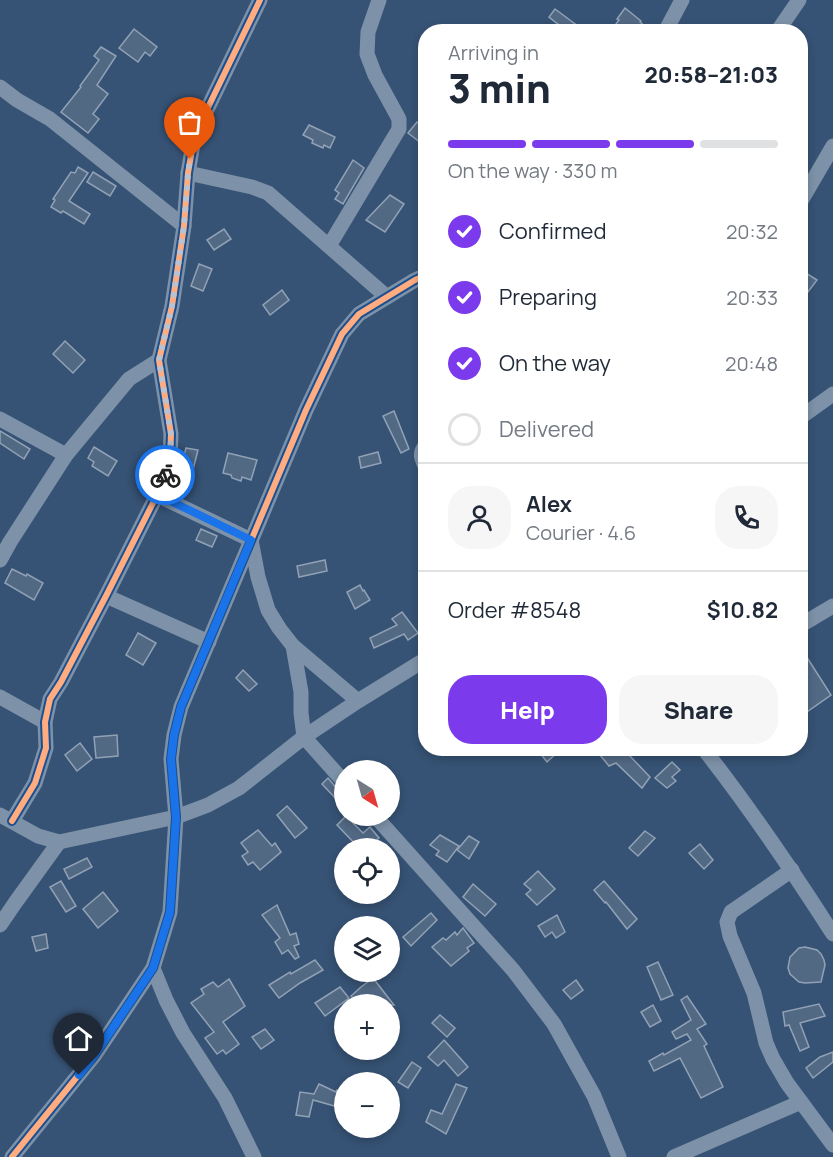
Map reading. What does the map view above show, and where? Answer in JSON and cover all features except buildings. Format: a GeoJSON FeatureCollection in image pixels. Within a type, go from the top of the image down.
{"type":"FeatureCollection","features":[{"type":"Feature","properties":{"kind":"street"},"geometry":{"type":"LineString","coordinates":[[260,0],[200,124],[193,144],[172,306],[159,360],[171,434],[170,460],[158,495],[50,699],[45,722],[46,748],[35,783],[6,818],[38,836],[59,842],[176,818],[208,805],[239,788],[304,737],[418,663]]}},
{"type":"Feature","properties":{"kind":"street"},"geometry":{"type":"LineString","coordinates":[[329,246],[399,129],[399,120],[375,75],[368,54],[368,32],[379,0]]}},
{"type":"Feature","properties":{"kind":"street"},"geometry":{"type":"LineString","coordinates":[[668,24],[682,0]]}},
{"type":"Feature","properties":{"kind":"street"},"geometry":{"type":"LineString","coordinates":[[782,24],[799,0]]}},
{"type":"Feature","properties":{"kind":"street"},"geometry":{"type":"LineString","coordinates":[[0,87],[50,119],[184,226]]}},
{"type":"Feature","properties":{"kind":"street"},"geometry":{"type":"LineString","coordinates":[[808,189],[833,146]]}},
{"type":"Feature","properties":{"kind":"street"},"geometry":{"type":"LineString","coordinates":[[188,174],[252,187],[268,193],[387,297]]}},
{"type":"Feature","properties":{"kind":"street"},"geometry":{"type":"LineString","coordinates":[[12,1157],[94,1056],[153,968],[170,912],[176,818],[171,759],[181,707],[306,410],[342,334],[359,314],[418,280]]}},
{"type":"Feature","properties":{"kind":"street"},"geometry":{"type":"LineString","coordinates":[[0,560],[66,455],[129,379],[159,360]]}},
{"type":"Feature","properties":{"kind":"street"},"geometry":{"type":"LineString","coordinates":[[808,412],[833,394]]}},
{"type":"Feature","properties":{"kind":"street"},"geometry":{"type":"LineString","coordinates":[[0,419],[66,455]]}},
{"type":"Feature","properties":{"kind":"street"},"geometry":{"type":"LineString","coordinates":[[158,495],[251,540]]}},
{"type":"Feature","properties":{"kind":"street"},"geometry":{"type":"LineString","coordinates":[[251,540],[258,577],[268,610],[279,628],[293,646],[358,701]]}},
{"type":"Feature","properties":{"kind":"street"},"geometry":{"type":"LineString","coordinates":[[106,596],[209,642]]}},
{"type":"Feature","properties":{"kind":"street"},"geometry":{"type":"LineString","coordinates":[[808,621],[833,606]]}},
{"type":"Feature","properties":{"kind":"street"},"geometry":{"type":"LineString","coordinates":[[293,646],[301,692],[304,737],[334,771]]}},
{"type":"Feature","properties":{"kind":"street"},"geometry":{"type":"LineString","coordinates":[[0,697],[45,722]]}},
{"type":"Feature","properties":{"kind":"street"},"geometry":{"type":"LineString","coordinates":[[709,756],[792,870],[833,934]]}},
{"type":"Feature","properties":{"kind":"street"},"geometry":{"type":"LineString","coordinates":[[384,826],[513,970],[554,1024],[594,1096],[619,1157]]}},
{"type":"Feature","properties":{"kind":"street"},"geometry":{"type":"LineString","coordinates":[[0,925],[59,842]]}},
{"type":"Feature","properties":{"kind":"street"},"geometry":{"type":"LineString","coordinates":[[792,870],[731,912],[727,922],[730,936],[754,993],[766,1043],[773,1059],[787,1083],[833,1145]]}},
{"type":"Feature","properties":{"kind":"street"},"geometry":{"type":"LineString","coordinates":[[153,968],[183,1033],[225,1098],[254,1157]]}},
{"type":"Feature","properties":{"kind":"street"},"geometry":{"type":"LineString","coordinates":[[674,1157],[801,1102]]}},
{"type":"Feature","properties":{"kind":"cycle path"},"geometry":{"type":"LineString","coordinates":[[12,821],[35,783],[46,748],[45,722],[50,699],[61,682],[157,495],[170,460],[171,434],[159,360],[172,306],[193,144],[200,124],[260,0]]}},
{"type":"Feature","properties":{"kind":"cycle path"},"geometry":{"type":"LineString","coordinates":[[12,1157],[94,1056],[153,968],[170,912],[176,817],[171,759],[181,707],[306,410],[342,334],[359,314],[418,279]]}},
{"type":"Feature","properties":{"kind":"way so far"},"geometry":{"type":"LineString","coordinates":[[165,475],[170,460],[171,434],[159,360],[172,306],[184,226],[190,159]]}},
{"type":"Feature","properties":{"kind":"route"},"geometry":{"type":"LineString","coordinates":[[79,1075],[153,968],[160,947],[170,912],[173,875],[176,818],[171,759],[174,735],[181,707],[251,540],[158,495],[165,475]]}}]}
